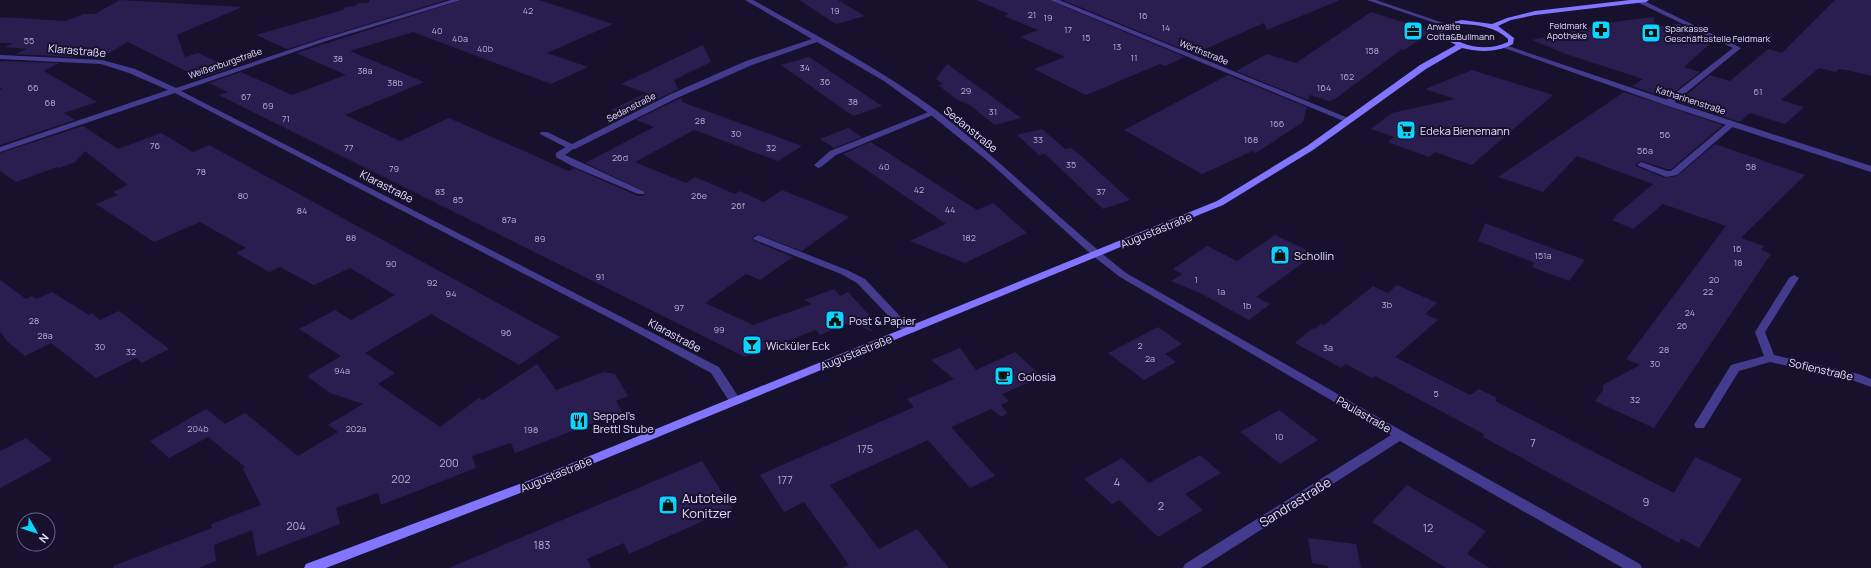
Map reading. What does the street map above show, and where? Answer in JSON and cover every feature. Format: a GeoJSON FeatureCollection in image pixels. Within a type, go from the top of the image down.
{"type":"FeatureCollection","features":[{"type":"Feature","properties":{"kind":"main road"},"geometry":{"type":"LineString","coordinates":[[1491,27],[1509,18],[1535,13],[1642,0]]}},
{"type":"Feature","properties":{"kind":"main road"},"geometry":{"type":"LineString","coordinates":[[1472,23],[1491,27],[1505,32],[1512,39],[1511,43],[1506,47],[1487,49],[1462,45],[1444,36],[1441,32],[1442,28],[1446,25],[1472,23]]}},
{"type":"Feature","properties":{"kind":"main road","name":"Augustastraße"},"geometry":{"type":"LineString","coordinates":[[311,568],[537,482],[1220,203],[1310,148],[1423,68],[1462,45]]}},
{"type":"Feature","properties":{"kind":"street","name":"Weißenburgstraße"},"geometry":{"type":"LineString","coordinates":[[0,150],[324,40],[454,0]]}},
{"type":"Feature","properties":{"kind":"street","name":"Sedanstraße"},"geometry":{"type":"LineString","coordinates":[[748,0],[887,79],[934,113],[992,160],[1096,254]]}},
{"type":"Feature","properties":{"kind":"street","name":"Wörthstraße"},"geometry":{"type":"LineString","coordinates":[[1053,0],[1349,120]]}},
{"type":"Feature","properties":{"kind":"street"},"geometry":{"type":"LineString","coordinates":[[1370,0],[1446,25]]}},
{"type":"Feature","properties":{"kind":"street"},"geometry":{"type":"LineString","coordinates":[[1642,0],[1738,48],[1668,103]]}},
{"type":"Feature","properties":{"kind":"street","name":"Sedanstraße"},"geometry":{"type":"LineString","coordinates":[[572,147],[674,96],[749,63],[818,39]]}},
{"type":"Feature","properties":{"kind":"street","name":"Katharinenstraße"},"geometry":{"type":"LineString","coordinates":[[1506,47],[1668,103],[1871,169]]}},
{"type":"Feature","properties":{"kind":"street","name":"Klarastraße"},"geometry":{"type":"LineString","coordinates":[[0,57],[102,62],[132,71],[174,90],[629,324],[715,370],[735,401]]}},
{"type":"Feature","properties":{"kind":"street"},"geometry":{"type":"LineString","coordinates":[[818,165],[832,153],[934,113]]}},
{"type":"Feature","properties":{"kind":"street"},"geometry":{"type":"LineString","coordinates":[[1641,165],[1666,174],[1674,174],[1732,124]]}},
{"type":"Feature","properties":{"kind":"street"},"geometry":{"type":"LineString","coordinates":[[544,134],[572,147]]}},
{"type":"Feature","properties":{"kind":"street"},"geometry":{"type":"LineString","coordinates":[[572,147],[559,155],[575,164],[641,192]]}},
{"type":"Feature","properties":{"kind":"street"},"geometry":{"type":"LineString","coordinates":[[758,238],[844,272],[861,282],[909,331]]}},
{"type":"Feature","properties":{"kind":"street","name":"Paulastraße"},"geometry":{"type":"LineString","coordinates":[[1096,254],[1123,275],[1400,435],[1635,568]]}},
{"type":"Feature","properties":{"kind":"street"},"geometry":{"type":"LineString","coordinates":[[1770,358],[1760,332],[1794,278]]}},
{"type":"Feature","properties":{"kind":"street","name":"Sofienstraße"},"geometry":{"type":"LineString","coordinates":[[1700,425],[1735,368],[1770,358],[1855,377],[1871,383]]}},
{"type":"Feature","properties":{"kind":"street","name":"Sandrastraße"},"geometry":{"type":"LineString","coordinates":[[1190,568],[1400,435]]}},
{"type":"Feature","properties":{"kind":"building"},"geometry":{"type":"Polygon","coordinates":[[[120,0],[242,7],[177,35],[185,57],[198,53],[231,68],[200,78],[128,42],[109,53],[82,51],[71,57],[16,54],[27,49],[5,47],[13,43],[0,43],[0,17],[66,21],[84,14],[95,14],[120,0]]]}},
{"type":"Feature","properties":{"kind":"building"},"geometry":{"type":"Polygon","coordinates":[[[370,0],[446,0],[287,49],[256,35],[343,10],[346,7],[355,6],[358,3],[368,3],[370,0]]]}},
{"type":"Feature","properties":{"kind":"building"},"geometry":{"type":"Polygon","coordinates":[[[462,0],[539,0],[613,24],[547,53],[588,67],[551,84],[413,32],[350,51],[424,82],[345,115],[400,141],[449,118],[569,171],[574,168],[638,196],[644,196],[646,192],[585,163],[654,127],[636,120],[681,98],[682,102],[802,146],[778,161],[694,130],[635,162],[686,183],[695,177],[735,194],[739,191],[764,202],[782,190],[849,217],[802,251],[757,234],[752,238],[754,241],[793,257],[760,280],[746,274],[705,303],[753,325],[812,304],[804,300],[834,289],[840,296],[848,292],[870,316],[861,319],[873,332],[852,322],[820,335],[816,330],[745,357],[219,95],[228,92],[209,83],[241,72],[292,95],[346,75],[296,53],[462,0]]]}},
{"type":"Feature","properties":{"kind":"building"},"geometry":{"type":"Polygon","coordinates":[[[799,0],[838,0],[865,16],[836,24],[799,0]]]}},
{"type":"Feature","properties":{"kind":"building"},"geometry":{"type":"Polygon","coordinates":[[[976,0],[1049,0],[1185,57],[1165,66],[1160,64],[1086,95],[1034,69],[1065,57],[1020,37],[1038,30],[1004,16],[1009,14],[976,0]]]}},
{"type":"Feature","properties":{"kind":"building"},"geometry":{"type":"Polygon","coordinates":[[[1063,0],[1338,1],[1267,30],[1264,23],[1194,54],[1063,0]]]}},
{"type":"Feature","properties":{"kind":"building"},"geometry":{"type":"Polygon","coordinates":[[[1835,0],[1871,0],[1871,76],[1847,70],[1839,69],[1836,72],[1819,68],[1781,100],[1804,107],[1785,124],[1750,113],[1740,122],[1678,102],[1710,75],[1730,81],[1768,49],[1782,53],[1835,0]]]}},
{"type":"Feature","properties":{"kind":"building"},"geometry":{"type":"Polygon","coordinates":[[[1371,12],[1432,31],[1404,50],[1402,49],[1335,99],[1329,101],[1310,95],[1308,100],[1236,71],[1267,54],[1296,63],[1371,12]]]}},
{"type":"Feature","properties":{"kind":"building"},"geometry":{"type":"Polygon","coordinates":[[[1654,17],[1654,27],[1679,24],[1714,40],[1684,67],[1700,72],[1667,98],[1632,86],[1643,79],[1566,54],[1532,40],[1613,22],[1654,17]]]}},
{"type":"Feature","properties":{"kind":"building"},"geometry":{"type":"Polygon","coordinates":[[[703,45],[711,62],[674,80],[678,89],[625,116],[611,110],[646,93],[621,84],[703,45]]]}},
{"type":"Feature","properties":{"kind":"building"},"geometry":{"type":"Polygon","coordinates":[[[809,57],[882,106],[853,116],[781,65],[809,57]]]}},
{"type":"Feature","properties":{"kind":"building"},"geometry":{"type":"Polygon","coordinates":[[[0,62],[59,63],[44,71],[97,102],[64,113],[75,120],[0,145],[0,90],[2,89],[0,87],[0,62]]]}},
{"type":"Feature","properties":{"kind":"building"},"geometry":{"type":"Polygon","coordinates":[[[947,64],[1021,118],[995,125],[968,104],[959,101],[938,85],[943,84],[936,79],[947,64]]]}},
{"type":"Feature","properties":{"kind":"building"},"geometry":{"type":"Polygon","coordinates":[[[1472,70],[1553,95],[1472,165],[1435,152],[1429,157],[1388,142],[1394,137],[1371,129],[1392,113],[1455,99],[1425,89],[1472,70]]]}},
{"type":"Feature","properties":{"kind":"building"},"geometry":{"type":"Polygon","coordinates":[[[1228,75],[1307,107],[1303,122],[1256,153],[1253,151],[1202,174],[1124,130],[1228,75]]]}},
{"type":"Feature","properties":{"kind":"building"},"geometry":{"type":"Polygon","coordinates":[[[1624,92],[1723,125],[1670,170],[1641,161],[1636,164],[1636,166],[1665,178],[1677,176],[1715,144],[1805,175],[1741,238],[1764,246],[1761,250],[1771,254],[1654,428],[1595,401],[1603,390],[1603,385],[1640,365],[1626,359],[1726,226],[1663,204],[1633,229],[1612,220],[1653,184],[1577,156],[1543,192],[1498,177],[1624,92]]]}},
{"type":"Feature","properties":{"kind":"building"},"geometry":{"type":"Polygon","coordinates":[[[83,126],[118,149],[161,133],[193,152],[209,145],[560,337],[519,365],[431,314],[365,353],[395,373],[378,384],[440,427],[479,398],[483,400],[537,364],[556,390],[604,372],[615,374],[628,396],[616,401],[622,412],[515,453],[511,443],[472,456],[476,468],[381,505],[378,493],[336,508],[340,524],[257,556],[252,530],[214,545],[216,561],[198,568],[113,568],[113,566],[212,528],[211,524],[261,505],[243,469],[245,467],[208,437],[169,458],[150,441],[206,409],[225,424],[245,413],[298,456],[338,432],[328,425],[363,404],[330,393],[307,376],[341,356],[299,329],[335,310],[351,320],[395,295],[350,268],[314,285],[280,267],[269,272],[236,253],[246,248],[200,222],[154,242],[96,204],[118,195],[113,192],[128,185],[85,151],[75,162],[16,182],[0,171],[0,153],[83,126]]]}},
{"type":"Feature","properties":{"kind":"building"},"geometry":{"type":"Polygon","coordinates":[[[848,128],[862,137],[834,148],[820,139],[848,128]]]}},
{"type":"Feature","properties":{"kind":"building"},"geometry":{"type":"Polygon","coordinates":[[[1042,129],[1065,149],[1071,148],[1078,153],[1130,200],[1103,209],[1045,154],[1039,155],[1017,135],[1042,129]]]}},
{"type":"Feature","properties":{"kind":"building"},"geometry":{"type":"Polygon","coordinates":[[[871,142],[977,210],[993,203],[1027,233],[965,263],[910,241],[946,224],[843,154],[871,142]]]}},
{"type":"Feature","properties":{"kind":"building"},"geometry":{"type":"Polygon","coordinates":[[[1485,223],[1585,260],[1569,281],[1532,267],[1535,263],[1478,241],[1485,223]]]}},
{"type":"Feature","properties":{"kind":"building"},"geometry":{"type":"Polygon","coordinates":[[[1275,235],[1315,254],[1256,297],[1270,304],[1249,320],[1198,292],[1171,281],[1182,274],[1173,269],[1207,246],[1237,261],[1275,235]]]}},
{"type":"Feature","properties":{"kind":"building"},"geometry":{"type":"Polygon","coordinates":[[[0,280],[26,299],[32,296],[36,299],[52,292],[89,315],[92,313],[100,320],[119,311],[169,349],[142,363],[136,358],[96,378],[51,343],[25,356],[8,342],[0,332],[0,280]]]}},
{"type":"Feature","properties":{"kind":"building"},"geometry":{"type":"Polygon","coordinates":[[[1397,285],[1437,303],[1425,314],[1438,320],[1395,357],[1470,395],[1479,389],[1497,398],[1495,401],[1674,493],[1695,457],[1742,479],[1699,548],[1681,538],[1679,543],[1483,437],[1484,434],[1375,376],[1372,378],[1346,364],[1341,368],[1295,343],[1313,328],[1315,329],[1321,324],[1324,325],[1373,286],[1388,293],[1397,285]]]}},
{"type":"Feature","properties":{"kind":"building"},"geometry":{"type":"Polygon","coordinates":[[[1158,327],[1182,344],[1165,354],[1176,362],[1144,380],[1108,353],[1158,327]]]}},
{"type":"Feature","properties":{"kind":"building"},"geometry":{"type":"Polygon","coordinates":[[[960,348],[976,370],[1015,352],[1042,377],[1002,394],[1009,401],[1001,405],[1007,413],[1002,417],[991,409],[951,427],[995,476],[970,488],[928,440],[830,485],[879,549],[917,529],[949,568],[842,568],[849,565],[804,502],[784,512],[760,475],[914,407],[907,399],[954,379],[931,360],[960,348]]]}},
{"type":"Feature","properties":{"kind":"building"},"geometry":{"type":"Polygon","coordinates":[[[1279,410],[1318,440],[1280,464],[1240,432],[1279,410]]]}},
{"type":"Feature","properties":{"kind":"building"},"geometry":{"type":"Polygon","coordinates":[[[26,438],[52,460],[0,488],[0,451],[26,438]]]}},
{"type":"Feature","properties":{"kind":"building"},"geometry":{"type":"Polygon","coordinates":[[[1200,455],[1221,473],[1185,494],[1203,510],[1158,537],[1119,500],[1112,504],[1084,479],[1122,458],[1149,483],[1200,455]]]}},
{"type":"Feature","properties":{"kind":"building"},"geometry":{"type":"Polygon","coordinates":[[[702,461],[732,508],[629,554],[624,543],[587,559],[591,568],[449,568],[702,461]]]}},
{"type":"Feature","properties":{"kind":"building"},"geometry":{"type":"Polygon","coordinates":[[[1407,485],[1486,531],[1467,554],[1490,568],[1446,568],[1372,522],[1407,485]]]}},
{"type":"Feature","properties":{"kind":"building"},"geometry":{"type":"Polygon","coordinates":[[[1308,538],[1356,544],[1361,568],[1328,568],[1328,566],[1312,563],[1308,538]]]}},
{"type":"Feature","properties":{"kind":"place","name":"Feldmark Apotheke"},"geometry":{"type":"Point","coordinates":[1601,30]}},
{"type":"Feature","properties":{"kind":"place","name":"Anwälte Cotta&Bullmann"},"geometry":{"type":"Point","coordinates":[1413,31]}},
{"type":"Feature","properties":{"kind":"place","name":"Sparkasse Geschäftsstelle Feldmark"},"geometry":{"type":"Point","coordinates":[1651,33]}},
{"type":"Feature","properties":{"kind":"place","name":"Edeka Bienemann"},"geometry":{"type":"Point","coordinates":[1406,130]}},
{"type":"Feature","properties":{"kind":"place","name":"Schollin"},"geometry":{"type":"Point","coordinates":[1280,255]}},
{"type":"Feature","properties":{"kind":"place","name":"Post & Papier"},"geometry":{"type":"Point","coordinates":[835,320]}},
{"type":"Feature","properties":{"kind":"place","name":"Wicküler Eck"},"geometry":{"type":"Point","coordinates":[752,345]}},
{"type":"Feature","properties":{"kind":"place","name":"Golosia"},"geometry":{"type":"Point","coordinates":[1004,376]}},
{"type":"Feature","properties":{"kind":"place","name":"Seppel’s Brettl Stube"},"geometry":{"type":"Point","coordinates":[579,421]}},
{"type":"Feature","properties":{"kind":"place","name":"Autoteile Konitzer"},"geometry":{"type":"Point","coordinates":[668,505]}}]}
